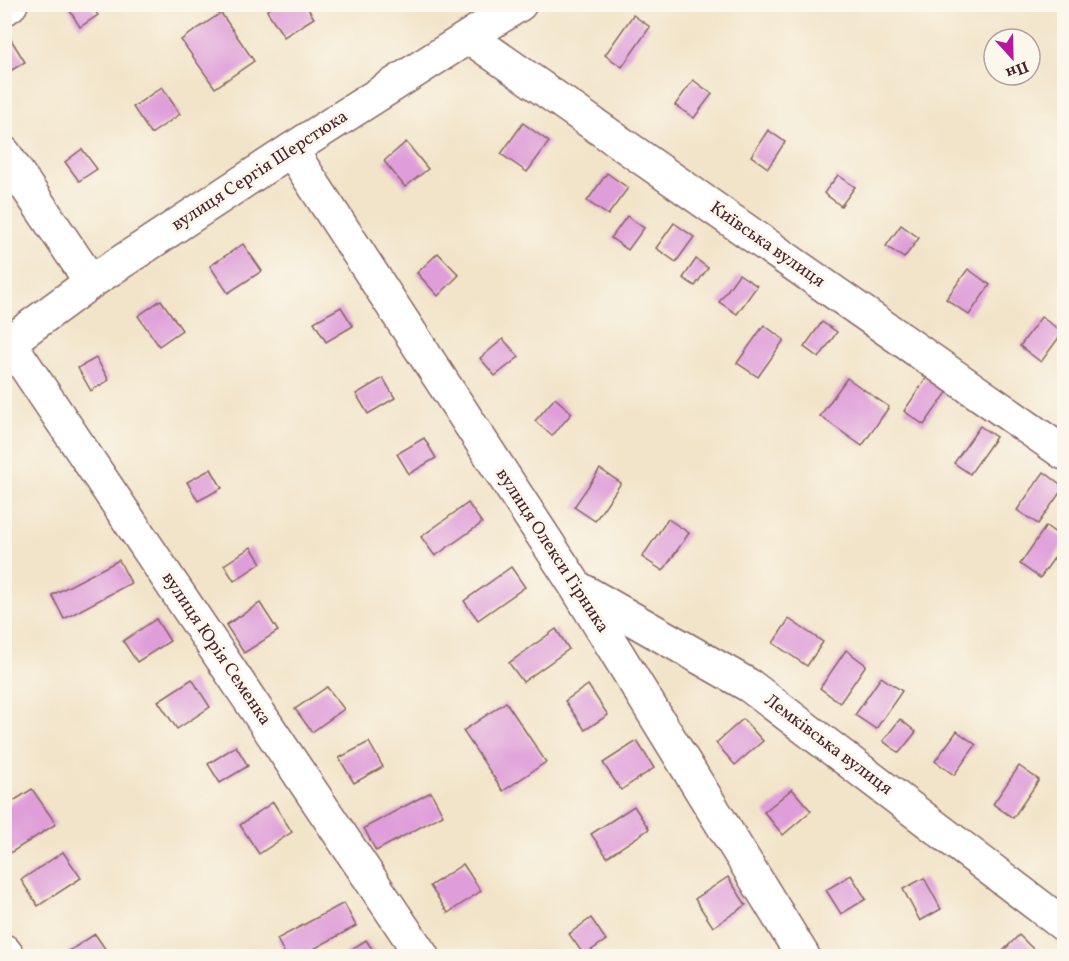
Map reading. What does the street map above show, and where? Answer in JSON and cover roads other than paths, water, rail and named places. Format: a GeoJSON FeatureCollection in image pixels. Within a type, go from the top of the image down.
{"type":"FeatureCollection","features":[{"type":"Feature","properties":{"kind":"street"},"geometry":{"type":"LineString","coordinates":[[4,9],[11,4]]}},
{"type":"Feature","properties":{"kind":"street","name":"вулиця Сергія Шерстюка"},"geometry":{"type":"LineString","coordinates":[[7,344],[91,282],[291,150],[520,4]]}},
{"type":"Feature","properties":{"kind":"street","name":"Київська вулиця"},"geometry":{"type":"LineString","coordinates":[[469,37],[1065,453]]}},
{"type":"Feature","properties":{"kind":"street","name":"вулиця Олекси Гірника"},"geometry":{"type":"LineString","coordinates":[[291,150],[577,588],[790,952]]}},
{"type":"Feature","properties":{"kind":"street"},"geometry":{"type":"LineString","coordinates":[[4,153],[91,282]]}},
{"type":"Feature","properties":{"kind":"street","name":"вулиця Юрія Семенка"},"geometry":{"type":"LineString","coordinates":[[7,344],[422,957]]}},
{"type":"Feature","properties":{"kind":"street","name":"Лемківська вулиця"},"geometry":{"type":"LineString","coordinates":[[577,588],[750,686],[1065,925]]}},
{"type":"Feature","properties":{"kind":"street"},"geometry":{"type":"LineString","coordinates":[[4,951],[8,957]]}}]}
